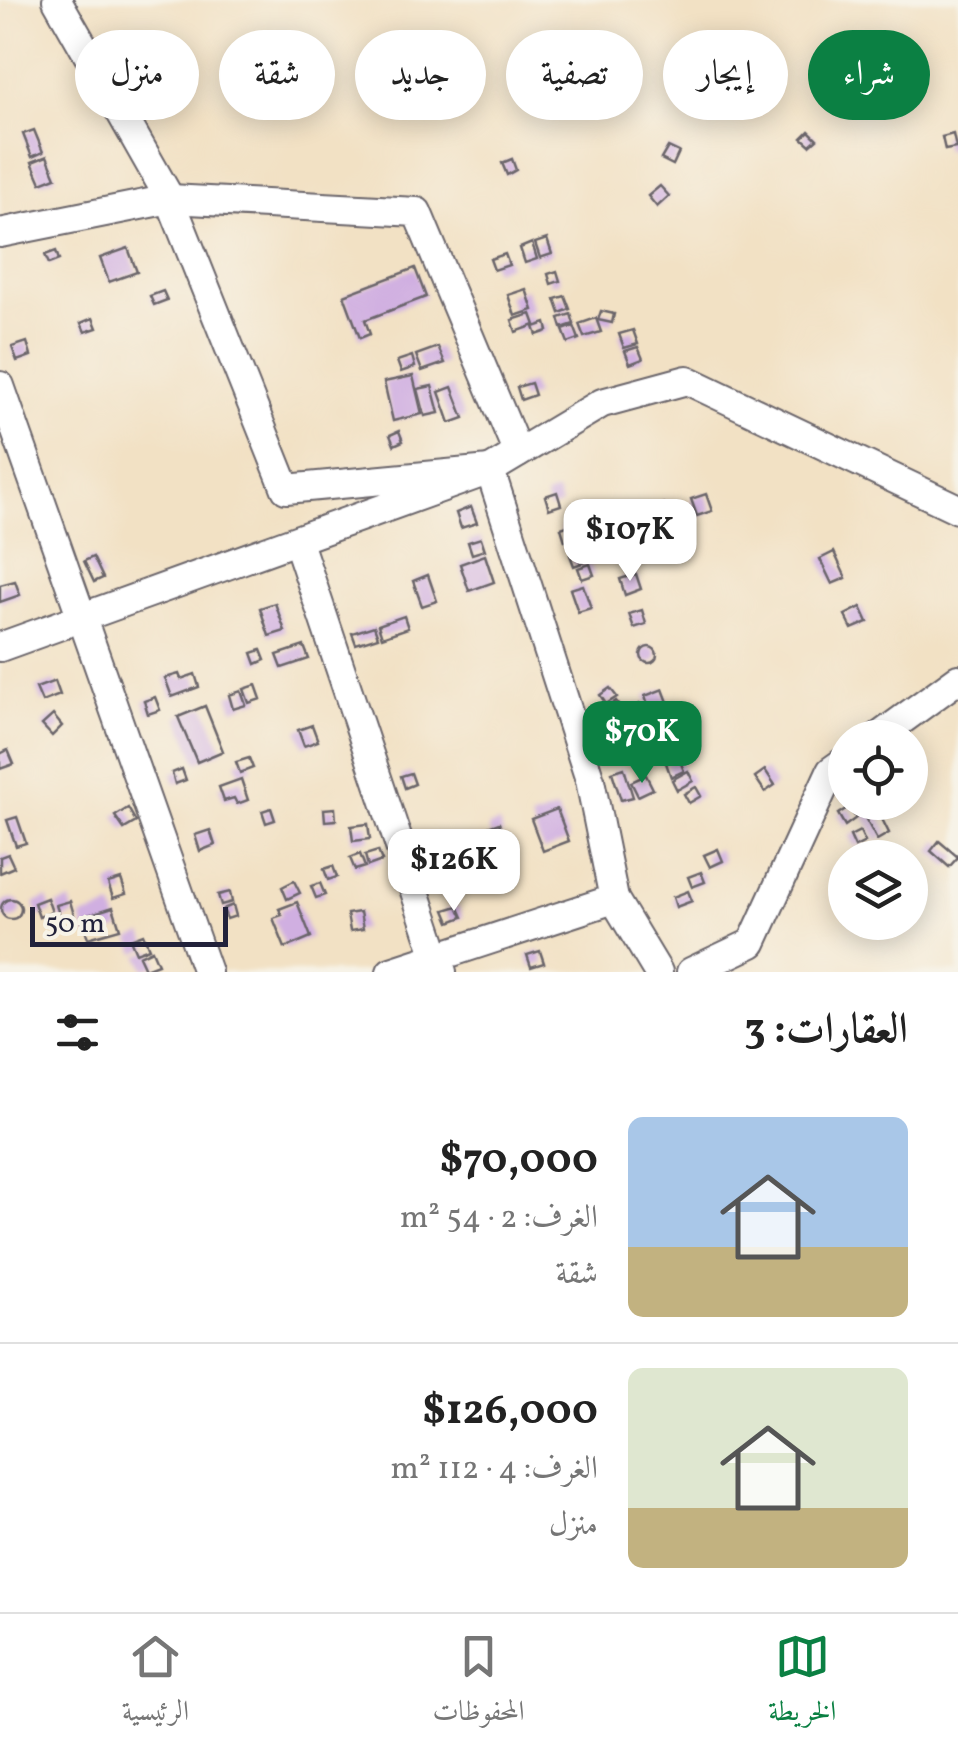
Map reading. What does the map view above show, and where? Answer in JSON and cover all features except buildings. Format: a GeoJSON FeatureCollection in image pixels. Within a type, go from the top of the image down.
{"type":"FeatureCollection","features":[{"type":"Feature","properties":{"kind":"street"},"geometry":{"type":"LineString","coordinates":[[57,0],[170,199],[286,489],[490,470]]}},
{"type":"Feature","properties":{"kind":"street"},"geometry":{"type":"LineString","coordinates":[[0,233],[170,199],[417,212],[518,454]]}},
{"type":"Feature","properties":{"kind":"street"},"geometry":{"type":"LineString","coordinates":[[0,647],[490,470],[602,403],[688,380],[958,509]]}},
{"type":"Feature","properties":{"kind":"street"},"geometry":{"type":"LineString","coordinates":[[0,386],[207,972]]}},
{"type":"Feature","properties":{"kind":"street"},"geometry":{"type":"LineString","coordinates":[[490,470],[590,780],[614,898],[658,972]]}},
{"type":"Feature","properties":{"kind":"street"},"geometry":{"type":"LineString","coordinates":[[298,542],[439,964]]}},
{"type":"Feature","properties":{"kind":"street"},"geometry":{"type":"LineString","coordinates":[[902,720],[958,679]]}},
{"type":"Feature","properties":{"kind":"street"},"geometry":{"type":"LineString","coordinates":[[692,972],[752,943],[828,778]]}},
{"type":"Feature","properties":{"kind":"street"},"geometry":{"type":"LineString","coordinates":[[391,972],[439,964],[614,898]]}}]}
